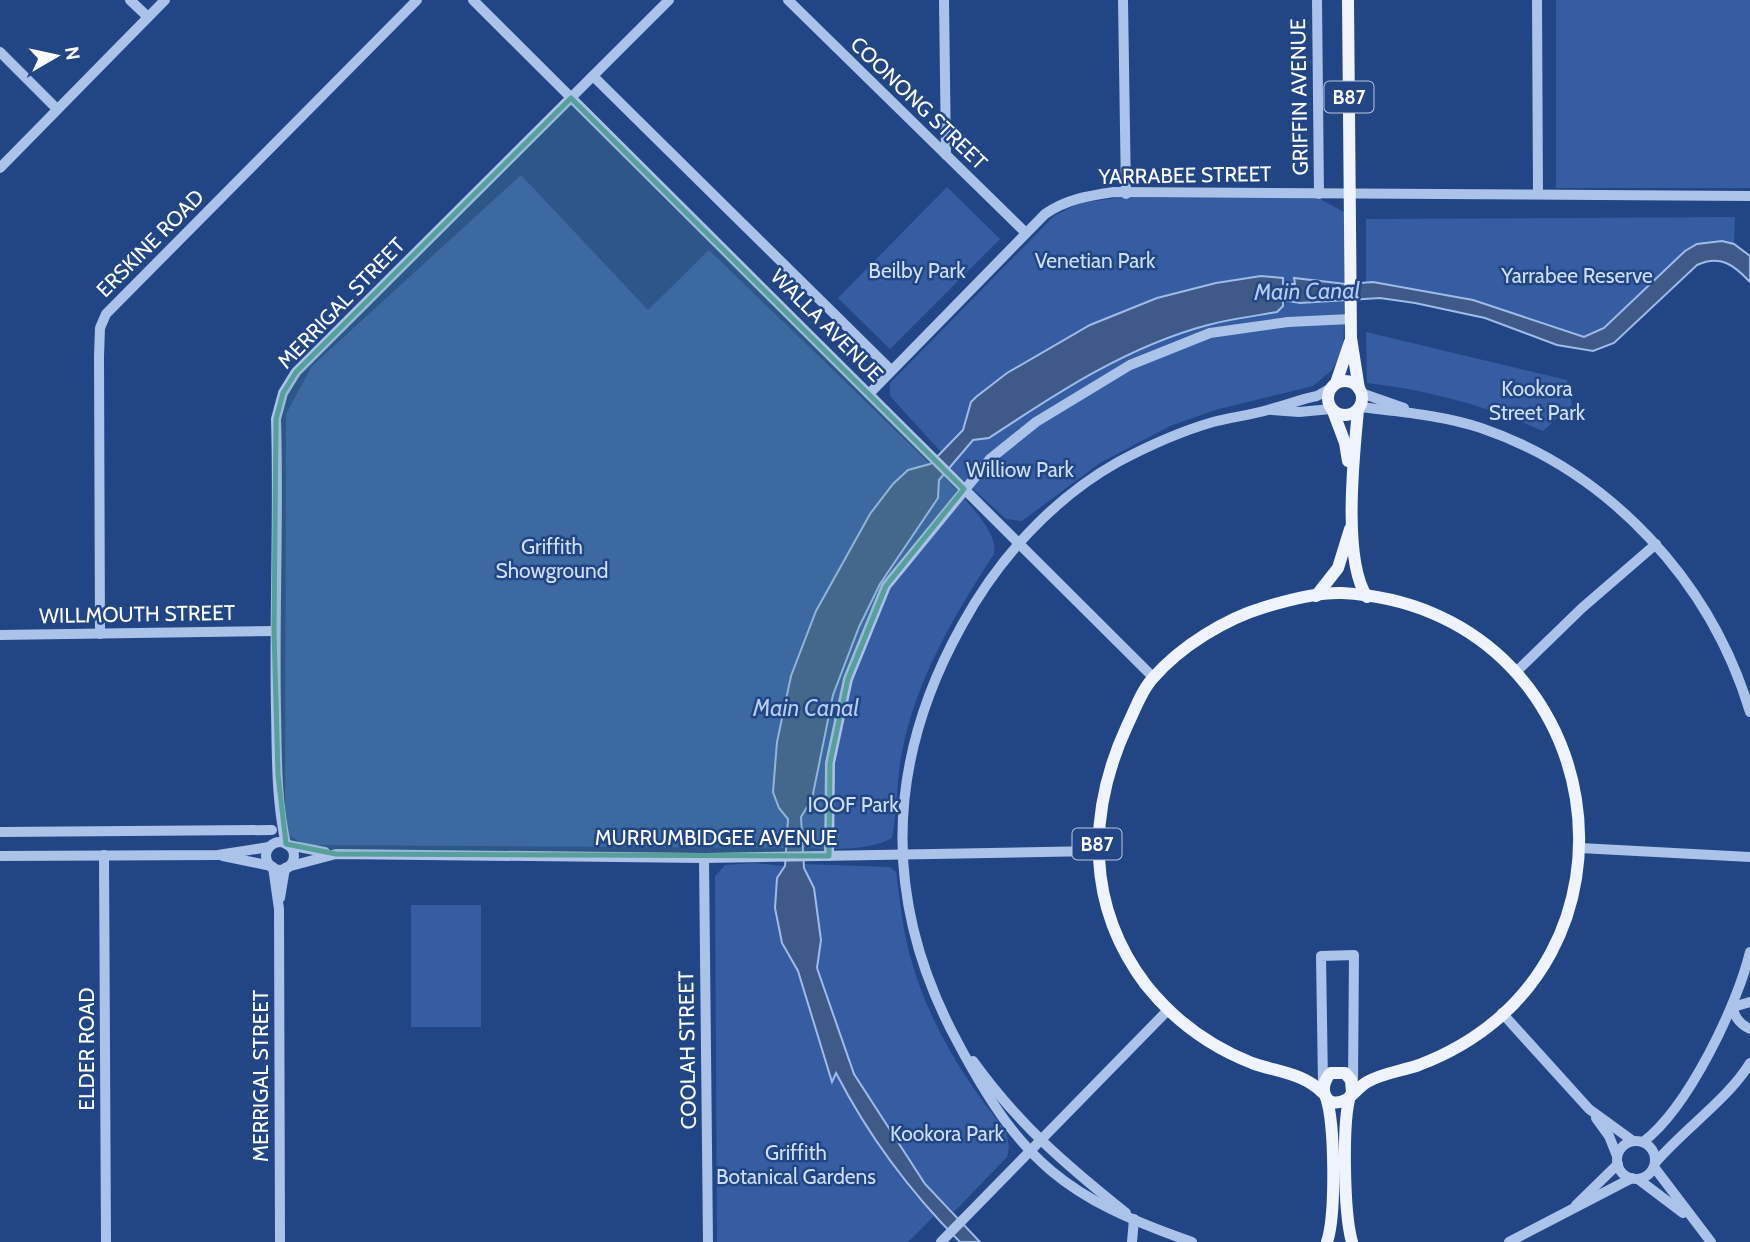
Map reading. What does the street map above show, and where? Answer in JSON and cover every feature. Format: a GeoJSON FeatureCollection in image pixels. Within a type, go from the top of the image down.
{"type":"FeatureCollection","features":[{"type":"Feature","properties":{"kind":"main road","name":"B87"},"geometry":{"type":"LineString","coordinates":[[1348,0],[1351,338],[1360,391],[1353,455],[1353,519],[1356,569],[1360,586],[1367,597]]}},
{"type":"Feature","properties":{"kind":"main road","name":"B87"},"geometry":{"type":"LineString","coordinates":[[1351,338],[1328,396],[1345,443],[1353,499]]}},
{"type":"Feature","properties":{"kind":"main road"},"geometry":{"type":"LineString","coordinates":[[1334,385],[1351,382],[1360,391]]}},
{"type":"Feature","properties":{"kind":"main road"},"geometry":{"type":"LineString","coordinates":[[1332,410],[1343,416],[1359,408]]}},
{"type":"Feature","properties":{"kind":"main road","name":"B87"},"geometry":{"type":"LineString","coordinates":[[1316,596],[1338,568],[1353,519]]}},
{"type":"Feature","properties":{"kind":"main road","name":"B87"},"geometry":{"type":"LineString","coordinates":[[1336,592],[1367,597],[1408,605],[1445,619],[1482,641],[1516,672],[1542,704],[1564,748],[1577,800],[1580,848],[1574,887],[1553,948],[1531,982],[1502,1013],[1478,1035],[1451,1051],[1416,1066],[1373,1079],[1339,1102],[1301,1078],[1251,1062],[1217,1046],[1168,1010],[1144,981],[1125,950],[1107,910],[1096,851],[1107,777],[1142,695],[1153,677],[1221,625],[1273,604],[1316,596],[1336,592]]}},
{"type":"Feature","properties":{"kind":"main road"},"geometry":{"type":"LineString","coordinates":[[1327,1242],[1332,1168],[1331,1114],[1324,1091],[1327,1075],[1336,1072],[1348,1076],[1352,1091],[1346,1112],[1352,1242]]}},
{"type":"Feature","properties":{"kind":"main road"},"geometry":{"type":"LineString","coordinates":[[1332,1168],[1347,1168]]}},
{"type":"Feature","properties":{"kind":"street"},"geometry":{"type":"LineString","coordinates":[[130,0],[148,17]]}},
{"type":"Feature","properties":{"kind":"street"},"geometry":{"type":"LineString","coordinates":[[0,168],[165,0]]}},
{"type":"Feature","properties":{"kind":"street","name":"ERSKINE ROAD"},"geometry":{"type":"LineString","coordinates":[[100,634],[99,356],[100,328],[106,314],[416,0]]}},
{"type":"Feature","properties":{"kind":"street","name":"WALLA AVENUE"},"geometry":{"type":"LineString","coordinates":[[473,0],[1153,677]]}},
{"type":"Feature","properties":{"kind":"street","name":"MERRIGAL STREET"},"geometry":{"type":"LineString","coordinates":[[287,844],[282,824],[278,775],[274,631],[276,418],[283,393],[296,372],[669,0]]}},
{"type":"Feature","properties":{"kind":"street","name":"COONONG STREET"},"geometry":{"type":"LineString","coordinates":[[788,0],[1026,232]]}},
{"type":"Feature","properties":{"kind":"street"},"geometry":{"type":"LineString","coordinates":[[944,0],[946,155]]}},
{"type":"Feature","properties":{"kind":"street"},"geometry":{"type":"LineString","coordinates":[[1124,0],[1126,194]]}},
{"type":"Feature","properties":{"kind":"street","name":"GRIFFIN AVENUE"},"geometry":{"type":"LineString","coordinates":[[1317,0],[1319,194]]}},
{"type":"Feature","properties":{"kind":"street"},"geometry":{"type":"LineString","coordinates":[[1537,0],[1538,193]]}},
{"type":"Feature","properties":{"kind":"street"},"geometry":{"type":"LineString","coordinates":[[0,52],[57,109]]}},
{"type":"Feature","properties":{"kind":"street","name":"WALLA AVENUE"},"geometry":{"type":"LineString","coordinates":[[593,76],[891,370]]}},
{"type":"Feature","properties":{"kind":"street","name":"YARRABEE STREET"},"geometry":{"type":"LineString","coordinates":[[869,394],[1026,232],[1062,203],[1087,195],[1538,193],[1750,196]]}},
{"type":"Feature","properties":{"kind":"street"},"geometry":{"type":"LineString","coordinates":[[829,856],[830,763],[848,679],[887,586],[990,459],[1036,422],[1130,365],[1210,333],[1288,322],[1351,319]]}},
{"type":"Feature","properties":{"kind":"street"},"geometry":{"type":"LineString","coordinates":[[1192,1242],[1107,1210],[1075,1191],[1028,1152],[978,1081],[950,1030],[930,983],[916,939],[906,893],[902,856],[908,759],[929,689],[974,603],[1018,542],[1062,502],[1118,463],[1212,422],[1317,396],[1334,385]]}},
{"type":"Feature","properties":{"kind":"street"},"geometry":{"type":"LineString","coordinates":[[1360,391],[1424,415]]}},
{"type":"Feature","properties":{"kind":"street"},"geometry":{"type":"LineString","coordinates":[[1359,408],[1424,415],[1480,428],[1543,456],[1596,489],[1656,544],[1697,596],[1731,657],[1750,712]]}},
{"type":"Feature","properties":{"kind":"street"},"geometry":{"type":"LineString","coordinates":[[1269,410],[1332,410]]}},
{"type":"Feature","properties":{"kind":"street"},"geometry":{"type":"LineString","coordinates":[[1516,672],[1582,608],[1656,544]]}},
{"type":"Feature","properties":{"kind":"street","name":"WILLMOUTH STREET"},"geometry":{"type":"LineString","coordinates":[[0,635],[274,631]]}},
{"type":"Feature","properties":{"kind":"street","name":"MERRIGAL STREET"},"geometry":{"type":"LineString","coordinates":[[270,846],[278,775]]}},
{"type":"Feature","properties":{"kind":"street"},"geometry":{"type":"LineString","coordinates":[[0,832],[272,830]]}},
{"type":"Feature","properties":{"kind":"street"},"geometry":{"type":"LineString","coordinates":[[0,856],[218,855],[270,846],[277,842],[287,844],[293,856],[286,868],[218,855]]}},
{"type":"Feature","properties":{"kind":"street","name":"MURRUMBIDGEE AVENUE"},"geometry":{"type":"LineString","coordinates":[[287,844],[336,854],[704,858],[1096,851]]}},
{"type":"Feature","properties":{"kind":"street"},"geometry":{"type":"LineString","coordinates":[[270,846],[266,859],[272,867]]}},
{"type":"Feature","properties":{"kind":"street"},"geometry":{"type":"LineString","coordinates":[[1580,848],[1750,857]]}},
{"type":"Feature","properties":{"kind":"street","name":"MURRUMBIDGEE AVENUE"},"geometry":{"type":"LineString","coordinates":[[286,868],[336,854]]}},
{"type":"Feature","properties":{"kind":"street","name":"ELDER ROAD"},"geometry":{"type":"LineString","coordinates":[[104,855],[106,1242]]}},
{"type":"Feature","properties":{"kind":"street","name":"COOLAH STREET"},"geometry":{"type":"LineString","coordinates":[[704,858],[708,1242]]}},
{"type":"Feature","properties":{"kind":"street","name":"MERRIGAL STREET"},"geometry":{"type":"LineString","coordinates":[[272,867],[279,909],[280,1242]]}},
{"type":"Feature","properties":{"kind":"street","name":"MERRIGAL STREET"},"geometry":{"type":"LineString","coordinates":[[279,909],[286,868]]}},
{"type":"Feature","properties":{"kind":"street"},"geometry":{"type":"LineString","coordinates":[[1573,1208],[1618,1160],[1623,1146],[1657,1131],[1682,1095],[1705,1060],[1733,1007],[1750,952]]}},
{"type":"Feature","properties":{"kind":"street"},"geometry":{"type":"LineString","coordinates":[[1324,1091],[1321,956],[1354,955],[1352,1091]]}},
{"type":"Feature","properties":{"kind":"street"},"geometry":{"type":"LineString","coordinates":[[1733,1007],[1750,1002]]}},
{"type":"Feature","properties":{"kind":"street"},"geometry":{"type":"LineString","coordinates":[[1733,1007],[1738,1020],[1750,1029]]}},
{"type":"Feature","properties":{"kind":"street"},"geometry":{"type":"LineString","coordinates":[[942,1241],[1168,1010]]}},
{"type":"Feature","properties":{"kind":"street"},"geometry":{"type":"LineString","coordinates":[[1502,1013],[1589,1109],[1609,1136],[1623,1173],[1692,1220]]}},
{"type":"Feature","properties":{"kind":"street"},"geometry":{"type":"LineString","coordinates":[[950,1030],[1013,1114],[1039,1142],[1134,1219]]}},
{"type":"Feature","properties":{"kind":"street"},"geometry":{"type":"LineString","coordinates":[[1509,1242],[1635,1179],[1655,1165],[1683,1132],[1738,1081],[1750,1063]]}},
{"type":"Feature","properties":{"kind":"street"},"geometry":{"type":"LineString","coordinates":[[1589,1109],[1653,1150],[1655,1165],[1692,1220],[1711,1242]]}},
{"type":"Feature","properties":{"kind":"street"},"geometry":{"type":"LineString","coordinates":[[1132,1242],[1134,1219]]}},
{"type":"Feature","properties":{"kind":"highlighted area"},"geometry":{"type":"Polygon","coordinates":[[[571,98],[964,489],[886,586],[848,679],[830,763],[829,856],[336,854],[286,844],[278,775],[274,631],[276,419],[283,393],[296,372],[571,98]]]}},
{"type":"Feature","properties":{"kind":"green space"},"geometry":{"type":"Polygon","coordinates":[[[1556,0],[1750,0],[1750,188],[1556,188],[1556,0]]]}},
{"type":"Feature","properties":{"kind":"green space","name":"Griffith Showground"},"geometry":{"type":"Polygon","coordinates":[[[521,175],[648,310],[709,250],[930,464],[870,514],[816,611],[802,646],[784,701],[773,792],[779,808],[788,818],[786,848],[304,845],[285,832],[286,414],[312,366],[521,175]]]}},
{"type":"Feature","properties":{"kind":"green space","name":"Beilby Park"},"geometry":{"type":"Polygon","coordinates":[[[947,187],[1000,239],[890,349],[838,298],[947,187]]]}},
{"type":"Feature","properties":{"kind":"green space","name":"Venetian Park"},"geometry":{"type":"Polygon","coordinates":[[[1117,198],[1318,198],[1344,212],[1347,282],[1319,285],[1295,278],[1295,284],[1283,283],[1284,277],[1261,276],[1007,373],[971,402],[963,430],[941,452],[890,396],[890,383],[1054,216],[1079,203],[1117,198]]]}},
{"type":"Feature","properties":{"kind":"green space","name":"Yarrabee Reserve"},"geometry":{"type":"Polygon","coordinates":[[[1735,217],[1734,244],[1709,243],[1686,251],[1603,328],[1584,337],[1473,300],[1366,282],[1366,219],[1735,217]]]}},
{"type":"Feature","properties":{"kind":"green space","name":"Williow Park"},"geometry":{"type":"Polygon","coordinates":[[[1285,298],[1345,298],[1343,351],[1332,370],[1313,386],[1215,410],[1170,426],[1100,463],[1022,521],[1006,519],[950,468],[973,440],[989,438],[1067,388],[1121,358],[1178,334],[1208,325],[1277,312],[1285,304],[1285,298]]]}},
{"type":"Feature","properties":{"kind":"green space","name":"Kookora Street Park"},"geometry":{"type":"Polygon","coordinates":[[[1366,332],[1567,380],[1572,405],[1543,431],[1457,400],[1367,383],[1366,332]]]}},
{"type":"Feature","properties":{"kind":"green space","name":"IOOF Park"},"geometry":{"type":"Polygon","coordinates":[[[943,475],[991,534],[994,554],[952,623],[918,695],[901,758],[892,838],[860,848],[802,847],[801,817],[812,799],[833,695],[859,627],[880,584],[939,488],[939,480],[943,475]]]}},
{"type":"Feature","properties":{"kind":"green space","name":"Griffith Botanical Gardens"},"geometry":{"type":"Polygon","coordinates":[[[754,863],[785,866],[777,878],[775,908],[782,943],[798,970],[832,1080],[836,1072],[880,1147],[905,1183],[934,1216],[908,1242],[717,1242],[715,876],[725,865],[754,863]]]}},
{"type":"Feature","properties":{"kind":"green space","name":"Kookora Park"},"geometry":{"type":"Polygon","coordinates":[[[804,864],[890,867],[896,872],[907,942],[925,1001],[961,1069],[1006,1131],[1009,1147],[1007,1157],[954,1212],[925,1184],[854,1074],[817,967],[821,940],[814,888],[804,864]]]}},
{"type":"Feature","properties":{"kind":"green space"},"geometry":{"type":"Polygon","coordinates":[[[411,905],[481,905],[481,1027],[411,1027],[411,905]]]}},
{"type":"Feature","properties":{"kind":"water","name":"Main Canal"},"geometry":{"type":"Polygon","coordinates":[[[1722,241],[1734,244],[1750,256],[1750,282],[1732,266],[1720,261],[1697,265],[1614,343],[1593,351],[1557,345],[1485,318],[1415,303],[1380,298],[1300,303],[1283,300],[1283,306],[1277,312],[1234,319],[1178,334],[1094,372],[989,438],[973,440],[939,480],[938,498],[880,584],[859,627],[833,695],[812,799],[801,817],[804,868],[814,888],[821,940],[817,968],[854,1074],[925,1184],[980,1242],[960,1242],[891,1162],[836,1073],[832,1082],[798,971],[782,943],[775,908],[777,878],[785,866],[788,819],[779,808],[773,792],[777,742],[791,676],[816,611],[870,514],[893,484],[908,470],[930,464],[963,430],[971,402],[1007,373],[1090,325],[1157,298],[1216,283],[1261,276],[1283,278],[1283,284],[1295,284],[1294,278],[1346,284],[1373,282],[1473,300],[1584,337],[1604,328],[1685,251],[1697,244],[1722,241]]]}}]}
